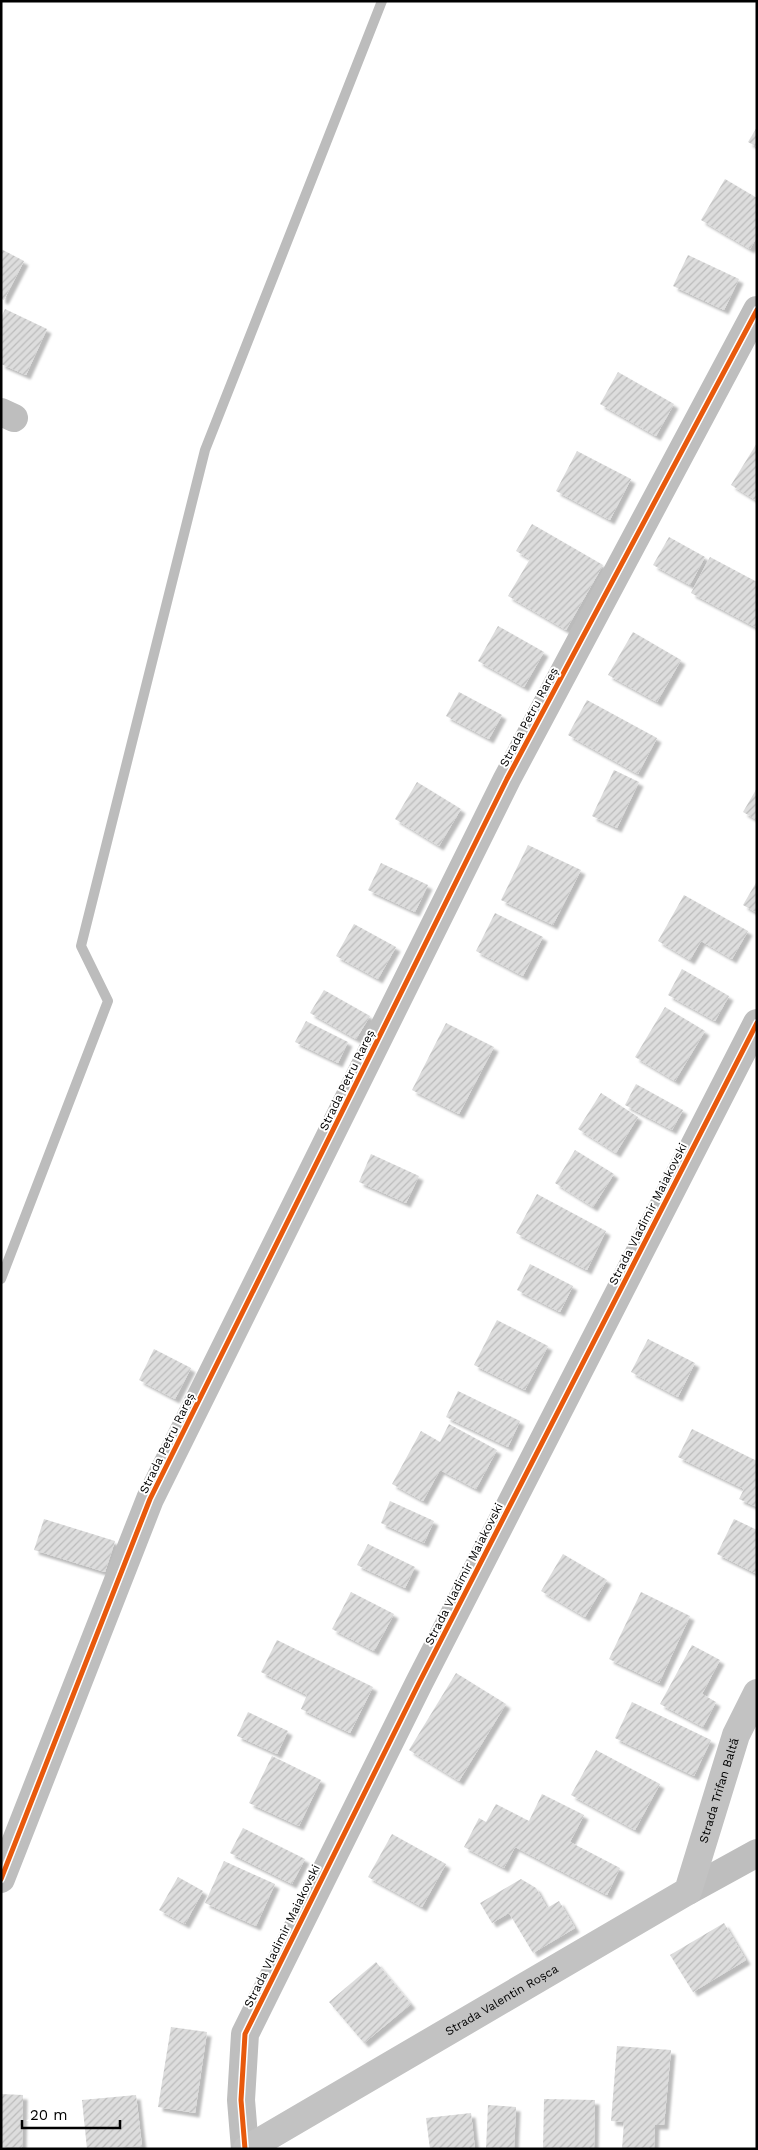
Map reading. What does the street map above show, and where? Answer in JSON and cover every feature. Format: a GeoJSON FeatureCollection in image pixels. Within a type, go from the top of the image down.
{"type":"FeatureCollection","features":[{"type":"Feature","properties":{"kind":"main road","name":"Strada Trifan Baltă"},"geometry":{"type":"LineString","coordinates":[[688,1891],[736,1734],[757,1692]]}},
{"type":"Feature","properties":{"kind":"main road","name":"Strada Valentin Roșca"},"geometry":{"type":"LineString","coordinates":[[246,2149],[688,1891]]}},
{"type":"Feature","properties":{"kind":"street","name":"Strada Petru Rareș"},"geometry":{"type":"LineString","coordinates":[[1,1879],[150,1499],[507,779],[757,310]]}},
{"type":"Feature","properties":{"kind":"street","name":"Strada Vladimir Maiakovski"},"geometry":{"type":"LineString","coordinates":[[246,2149],[241,2100],[245,2034],[419,1682],[757,1023]]}},
{"type":"Feature","properties":{"kind":"street","name":"Strada Valentin Roșca"},"geometry":{"type":"LineString","coordinates":[[688,1891],[757,1853]]}},
{"type":"Feature","properties":{"kind":"building"},"geometry":{"type":"Polygon","coordinates":[[[757,127],[757,147],[748,142],[757,127]]]}},
{"type":"Feature","properties":{"kind":"building"},"geometry":{"type":"Polygon","coordinates":[[[725,179],[757,198],[757,237],[750,249],[701,220],[725,179]]]}},
{"type":"Feature","properties":{"kind":"building"},"geometry":{"type":"Polygon","coordinates":[[[1,249],[24,261],[4,300],[1,299],[1,249]]]}},
{"type":"Feature","properties":{"kind":"building"},"geometry":{"type":"Polygon","coordinates":[[[688,255],[739,279],[724,310],[673,286],[688,255]]]}},
{"type":"Feature","properties":{"kind":"building"},"geometry":{"type":"Polygon","coordinates":[[[5,309],[47,329],[26,375],[1,364],[1,318],[5,309]]]}},
{"type":"Feature","properties":{"kind":"building"},"geometry":{"type":"Polygon","coordinates":[[[618,372],[674,404],[656,436],[600,404],[618,372]]]}},
{"type":"Feature","properties":{"kind":"building"},"geometry":{"type":"Polygon","coordinates":[[[757,443],[757,501],[731,485],[757,443]]]}},
{"type":"Feature","properties":{"kind":"building"},"geometry":{"type":"Polygon","coordinates":[[[577,451],[631,479],[610,520],[556,491],[577,451]]]}},
{"type":"Feature","properties":{"kind":"building"},"geometry":{"type":"Polygon","coordinates":[[[532,524],[603,565],[566,630],[508,596],[530,559],[516,551],[532,524]]]}},
{"type":"Feature","properties":{"kind":"building"},"geometry":{"type":"Polygon","coordinates":[[[669,537],[705,557],[690,585],[653,565],[669,537]]]}},
{"type":"Feature","properties":{"kind":"building"},"geometry":{"type":"Polygon","coordinates":[[[710,557],[757,582],[757,628],[691,593],[710,557]]]}},
{"type":"Feature","properties":{"kind":"building"},"geometry":{"type":"Polygon","coordinates":[[[498,626],[544,652],[524,687],[478,661],[498,626]]]}},
{"type":"Feature","properties":{"kind":"building"},"geometry":{"type":"Polygon","coordinates":[[[633,632],[681,660],[657,702],[608,675],[633,632]]]}},
{"type":"Feature","properties":{"kind":"building"},"geometry":{"type":"Polygon","coordinates":[[[459,692],[502,715],[489,739],[446,716],[459,692]]]}},
{"type":"Feature","properties":{"kind":"building"},"geometry":{"type":"Polygon","coordinates":[[[587,700],[657,738],[638,774],[568,735],[587,700]]]}},
{"type":"Feature","properties":{"kind":"building"},"geometry":{"type":"Polygon","coordinates":[[[614,770],[639,782],[617,828],[592,816],[614,770]]]}},
{"type":"Feature","properties":{"kind":"building"},"geometry":{"type":"Polygon","coordinates":[[[417,782],[461,809],[439,846],[395,819],[417,782]]]}},
{"type":"Feature","properties":{"kind":"building"},"geometry":{"type":"Polygon","coordinates":[[[757,788],[757,820],[743,812],[757,788]]]}},
{"type":"Feature","properties":{"kind":"building"},"geometry":{"type":"Polygon","coordinates":[[[528,845],[581,870],[553,925],[501,900],[528,845]]]}},
{"type":"Feature","properties":{"kind":"building"},"geometry":{"type":"Polygon","coordinates":[[[381,863],[428,885],[415,912],[368,890],[381,863]]]}},
{"type":"Feature","properties":{"kind":"building"},"geometry":{"type":"Polygon","coordinates":[[[757,881],[757,913],[743,905],[757,881]]]}},
{"type":"Feature","properties":{"kind":"building"},"geometry":{"type":"Polygon","coordinates":[[[684,895],[748,931],[732,959],[701,941],[690,960],[658,941],[684,895]]]}},
{"type":"Feature","properties":{"kind":"building"},"geometry":{"type":"Polygon","coordinates":[[[495,913],[543,937],[523,976],[476,951],[495,913]]]}},
{"type":"Feature","properties":{"kind":"building"},"geometry":{"type":"Polygon","coordinates":[[[354,924],[396,947],[378,979],[336,956],[354,924]]]}},
{"type":"Feature","properties":{"kind":"building"},"geometry":{"type":"Polygon","coordinates":[[[682,969],[729,996],[715,1021],[668,995],[682,969]]]}},
{"type":"Feature","properties":{"kind":"building"},"geometry":{"type":"Polygon","coordinates":[[[324,990],[370,1016],[356,1039],[310,1013],[324,990]]]}},
{"type":"Feature","properties":{"kind":"building"},"geometry":{"type":"Polygon","coordinates":[[[665,1007],[705,1031],[675,1081],[635,1057],[665,1007]]]}},
{"type":"Feature","properties":{"kind":"building"},"geometry":{"type":"Polygon","coordinates":[[[306,1021],[348,1042],[338,1063],[295,1042],[306,1021]]]}},
{"type":"Feature","properties":{"kind":"building"},"geometry":{"type":"Polygon","coordinates":[[[446,1023],[494,1047],[459,1114],[412,1090],[446,1023]]]}},
{"type":"Feature","properties":{"kind":"building"},"geometry":{"type":"Polygon","coordinates":[[[636,1084],[683,1110],[672,1130],[625,1105],[636,1084]]]}},
{"type":"Feature","properties":{"kind":"building"},"geometry":{"type":"Polygon","coordinates":[[[601,1093],[638,1117],[616,1153],[578,1129],[601,1093]]]}},
{"type":"Feature","properties":{"kind":"building"},"geometry":{"type":"Polygon","coordinates":[[[575,1150],[614,1174],[593,1207],[555,1183],[575,1150]]]}},
{"type":"Feature","properties":{"kind":"building"},"geometry":{"type":"Polygon","coordinates":[[[371,1154],[419,1176],[406,1203],[359,1182],[371,1154]]]}},
{"type":"Feature","properties":{"kind":"building"},"geometry":{"type":"Polygon","coordinates":[[[537,1194],[606,1231],[587,1270],[516,1233],[537,1194]]]}},
{"type":"Feature","properties":{"kind":"building"},"geometry":{"type":"Polygon","coordinates":[[[530,1264],[573,1286],[560,1312],[517,1290],[530,1264]]]}},
{"type":"Feature","properties":{"kind":"building"},"geometry":{"type":"Polygon","coordinates":[[[497,1320],[548,1346],[525,1390],[474,1365],[497,1320]]]}},
{"type":"Feature","properties":{"kind":"building"},"geometry":{"type":"Polygon","coordinates":[[[648,1339],[695,1363],[678,1397],[631,1372],[648,1339]]]}},
{"type":"Feature","properties":{"kind":"building"},"geometry":{"type":"Polygon","coordinates":[[[154,1349],[191,1368],[175,1399],[139,1380],[154,1349]]]}},
{"type":"Feature","properties":{"kind":"building"},"geometry":{"type":"Polygon","coordinates":[[[458,1391],[520,1421],[508,1447],[446,1417],[458,1391]]]}},
{"type":"Feature","properties":{"kind":"building"},"geometry":{"type":"Polygon","coordinates":[[[449,1424],[497,1450],[476,1489],[440,1470],[423,1501],[392,1484],[421,1431],[440,1442],[449,1424]]]}},
{"type":"Feature","properties":{"kind":"building"},"geometry":{"type":"Polygon","coordinates":[[[692,1429],[757,1461],[757,1507],[739,1499],[744,1489],[678,1457],[692,1429]]]}},
{"type":"Feature","properties":{"kind":"building"},"geometry":{"type":"Polygon","coordinates":[[[390,1501],[434,1521],[424,1543],[381,1523],[390,1501]]]}},
{"type":"Feature","properties":{"kind":"building"},"geometry":{"type":"Polygon","coordinates":[[[44,1519],[115,1541],[105,1572],[34,1550],[44,1519]]]}},
{"type":"Feature","properties":{"kind":"building"},"geometry":{"type":"Polygon","coordinates":[[[734,1519],[757,1530],[757,1574],[717,1554],[734,1519]]]}},
{"type":"Feature","properties":{"kind":"building"},"geometry":{"type":"Polygon","coordinates":[[[368,1544],[415,1567],[405,1588],[357,1565],[368,1544]]]}},
{"type":"Feature","properties":{"kind":"building"},"geometry":{"type":"Polygon","coordinates":[[[563,1554],[607,1580],[585,1617],[541,1591],[563,1554]]]}},
{"type":"Feature","properties":{"kind":"building"},"geometry":{"type":"Polygon","coordinates":[[[351,1592],[394,1614],[374,1651],[332,1629],[351,1592]]]}},
{"type":"Feature","properties":{"kind":"building"},"geometry":{"type":"Polygon","coordinates":[[[641,1592],[690,1616],[659,1683],[609,1659],[641,1592]]]}},
{"type":"Feature","properties":{"kind":"building"},"geometry":{"type":"Polygon","coordinates":[[[277,1640],[373,1687],[350,1733],[301,1709],[307,1695],[261,1672],[277,1640]]]}},
{"type":"Feature","properties":{"kind":"building"},"geometry":{"type":"Polygon","coordinates":[[[692,1645],[720,1660],[702,1694],[716,1702],[703,1727],[660,1704],[692,1645]]]}},
{"type":"Feature","properties":{"kind":"building"},"geometry":{"type":"Polygon","coordinates":[[[456,1673],[506,1704],[459,1781],[409,1750],[456,1673]]]}},
{"type":"Feature","properties":{"kind":"building"},"geometry":{"type":"Polygon","coordinates":[[[632,1702],[711,1740],[694,1776],[615,1738],[632,1702]]]}},
{"type":"Feature","properties":{"kind":"building"},"geometry":{"type":"Polygon","coordinates":[[[248,1712],[288,1731],[277,1754],[237,1736],[248,1712]]]}},
{"type":"Feature","properties":{"kind":"building"},"geometry":{"type":"Polygon","coordinates":[[[596,1750],[660,1784],[635,1830],[571,1795],[596,1750]]]}},
{"type":"Feature","properties":{"kind":"building"},"geometry":{"type":"Polygon","coordinates":[[[272,1756],[321,1780],[299,1826],[249,1803],[272,1756]]]}},
{"type":"Feature","properties":{"kind":"building"},"geometry":{"type":"Polygon","coordinates":[[[542,1794],[584,1815],[570,1842],[620,1868],[607,1895],[515,1847],[504,1868],[464,1847],[479,1818],[486,1822],[496,1804],[529,1821],[542,1794]]]}},
{"type":"Feature","properties":{"kind":"building"},"geometry":{"type":"Polygon","coordinates":[[[243,1828],[305,1859],[292,1884],[230,1853],[243,1828]]]}},
{"type":"Feature","properties":{"kind":"building"},"geometry":{"type":"Polygon","coordinates":[[[392,1834],[446,1864],[422,1907],[368,1877],[392,1834]]]}},
{"type":"Feature","properties":{"kind":"building"},"geometry":{"type":"Polygon","coordinates":[[[224,1861],[275,1884],[256,1926],[205,1903],[224,1861]]]}},
{"type":"Feature","properties":{"kind":"building"},"geometry":{"type":"Polygon","coordinates":[[[178,1877],[203,1891],[185,1924],[159,1910],[178,1877]]]}},
{"type":"Feature","properties":{"kind":"building"},"geometry":{"type":"Polygon","coordinates":[[[521,1879],[536,1888],[547,1908],[559,1901],[575,1928],[533,1953],[509,1913],[492,1923],[480,1903],[521,1879]]]}},
{"type":"Feature","properties":{"kind":"building"},"geometry":{"type":"Polygon","coordinates":[[[724,1923],[746,1960],[693,1992],[670,1955],[724,1923]]]}},
{"type":"Feature","properties":{"kind":"building"},"geometry":{"type":"Polygon","coordinates":[[[376,1962],[411,2004],[364,2043],[329,2002],[376,1962]]]}},
{"type":"Feature","properties":{"kind":"building"},"geometry":{"type":"Polygon","coordinates":[[[171,2027],[207,2032],[195,2113],[158,2107],[171,2027]]]}},
{"type":"Feature","properties":{"kind":"building"},"geometry":{"type":"Polygon","coordinates":[[[617,2046],[671,2050],[664,2125],[655,2125],[654,2149],[622,2149],[624,2122],[611,2121],[617,2046]]]}},
{"type":"Feature","properties":{"kind":"building"},"geometry":{"type":"Polygon","coordinates":[[[1,2094],[23,2095],[22,2148],[1,2147],[1,2094]]]}},
{"type":"Feature","properties":{"kind":"building"},"geometry":{"type":"Polygon","coordinates":[[[136,2095],[142,2146],[87,2149],[82,2100],[136,2095]]]}},
{"type":"Feature","properties":{"kind":"building"},"geometry":{"type":"Polygon","coordinates":[[[544,2099],[595,2100],[594,2149],[543,2149],[544,2099]]]}},
{"type":"Feature","properties":{"kind":"building"},"geometry":{"type":"Polygon","coordinates":[[[488,2105],[516,2107],[514,2149],[486,2149],[488,2105]]]}},
{"type":"Feature","properties":{"kind":"building"},"geometry":{"type":"Polygon","coordinates":[[[471,2113],[475,2149],[430,2149],[426,2118],[471,2113]]]}},
{"type":"Feature","properties":{"kind":"waterway"},"geometry":{"type":"LineString","coordinates":[[1,1279],[108,1001],[81,946],[205,450],[382,1]]}},
{"type":"Feature","properties":{"kind":"cycle path"},"geometry":{"type":"LineString","coordinates":[[1,1879],[150,1499],[507,779],[757,310]]}},
{"type":"Feature","properties":{"kind":"cycle path"},"geometry":{"type":"LineString","coordinates":[[245,2149],[241,2100],[245,2034],[419,1683],[757,1023]]}}]}
